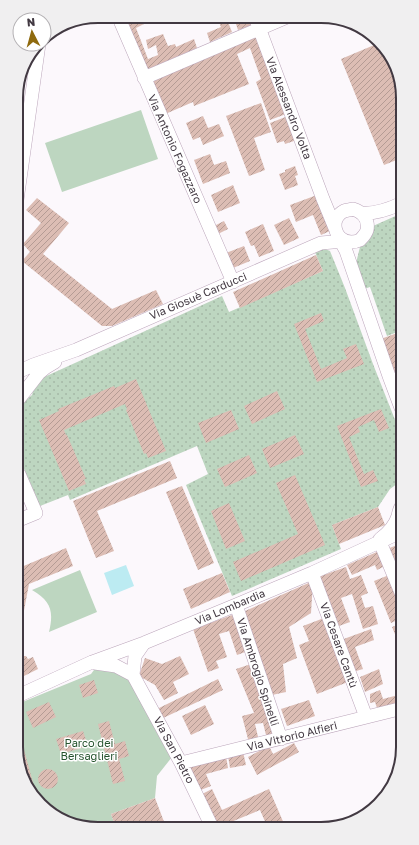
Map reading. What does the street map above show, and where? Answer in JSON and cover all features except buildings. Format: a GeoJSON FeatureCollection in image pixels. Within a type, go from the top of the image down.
{"type":"FeatureCollection","features":[{"type":"Feature","properties":{"kind":"street","name":"Via Antonio Fogazzaro"},"geometry":{"type":"LineString","coordinates":[[121,23],[233,282]]}},
{"type":"Feature","properties":{"kind":"street"},"geometry":{"type":"LineString","coordinates":[[144,78],[257,23]]}},
{"type":"Feature","properties":{"kind":"street","name":"Via Alessandro Volta"},"geometry":{"type":"LineString","coordinates":[[257,23],[323,199],[342,237]]}},
{"type":"Feature","properties":{"kind":"street"},"geometry":{"type":"LineString","coordinates":[[23,157],[38,54]]}},
{"type":"Feature","properties":{"kind":"street"},"geometry":{"type":"LineString","coordinates":[[323,199],[331,206],[343,212]]}},
{"type":"Feature","properties":{"kind":"street"},"geometry":{"type":"LineString","coordinates":[[364,218],[378,215],[396,206]]}},
{"type":"Feature","properties":{"kind":"street"},"geometry":{"type":"LineString","coordinates":[[342,237],[362,239],[366,233],[368,226],[364,218],[353,210],[346,210],[343,212],[337,218],[335,224],[342,237],[388,376],[396,396]]}},
{"type":"Feature","properties":{"kind":"street","name":"Via Giosuè Carducci"},"geometry":{"type":"LineString","coordinates":[[23,370],[76,350],[321,243],[342,237]]}},
{"type":"Feature","properties":{"kind":"street","name":"Via Giosuè Carducci"},"geometry":{"type":"LineString","coordinates":[[23,393],[38,373],[76,350]]}},
{"type":"Feature","properties":{"kind":"street"},"geometry":{"type":"LineString","coordinates":[[23,483],[36,513],[23,518]]}},
{"type":"Feature","properties":{"kind":"street","name":"Via Lombardia"},"geometry":{"type":"LineString","coordinates":[[367,548],[387,534],[396,522]]}},
{"type":"Feature","properties":{"kind":"street","name":"Via Lombardia"},"geometry":{"type":"LineString","coordinates":[[23,694],[92,662],[144,643],[312,573],[396,535]]}},
{"type":"Feature","properties":{"kind":"street"},"geometry":{"type":"LineString","coordinates":[[380,542],[396,581]]}},
{"type":"Feature","properties":{"kind":"street","name":"Via Cesare Cantù"},"geometry":{"type":"LineString","coordinates":[[312,573],[366,718]]}},
{"type":"Feature","properties":{"kind":"street","name":"Via Ambrogio Spinelli"},"geometry":{"type":"LineString","coordinates":[[236,605],[281,739]]}},
{"type":"Feature","properties":{"kind":"street"},"geometry":{"type":"LineString","coordinates":[[92,662],[116,666],[132,675],[135,656],[144,643]]}},
{"type":"Feature","properties":{"kind":"street","name":"Via San Pietro"},"geometry":{"type":"LineString","coordinates":[[132,675],[181,763],[210,822]]}},
{"type":"Feature","properties":{"kind":"street","name":"Via Vittorio Alfieri"},"geometry":{"type":"LineString","coordinates":[[181,763],[396,710]]}},
{"type":"Feature","properties":{"kind":"green space"},"geometry":{"type":"Polygon","coordinates":[[[141,110],[158,159],[62,192],[45,143],[141,110]]]}},
{"type":"Feature","properties":{"kind":"green space"},"geometry":{"type":"Polygon","coordinates":[[[396,216],[396,333],[387,336],[370,287],[364,289],[356,263],[361,243],[373,226],[396,216]]]}},
{"type":"Feature","properties":{"kind":"green space"},"geometry":{"type":"Polygon","coordinates":[[[325,249],[330,251],[396,422],[396,485],[390,489],[378,507],[332,525],[341,549],[232,596],[186,485],[208,474],[197,446],[70,500],[68,495],[40,506],[23,466],[23,404],[32,395],[42,378],[222,296],[229,312],[323,271],[314,250],[325,249]]]}},
{"type":"Feature","properties":{"kind":"green space"},"geometry":{"type":"Polygon","coordinates":[[[80,570],[97,612],[49,632],[51,618],[50,607],[43,598],[32,590],[80,570]]]}},
{"type":"Feature","properties":{"kind":"green space","name":"Parco dei Bersaglieri"},"geometry":{"type":"Polygon","coordinates":[[[106,669],[124,675],[131,682],[172,757],[157,776],[155,798],[111,814],[114,822],[98,822],[78,819],[52,807],[36,789],[24,762],[23,702],[91,674],[94,670],[106,669]]]}},
{"type":"Feature","properties":{"kind":"water"},"geometry":{"type":"Polygon","coordinates":[[[126,565],[134,586],[112,595],[104,573],[126,565]]]}}]}
